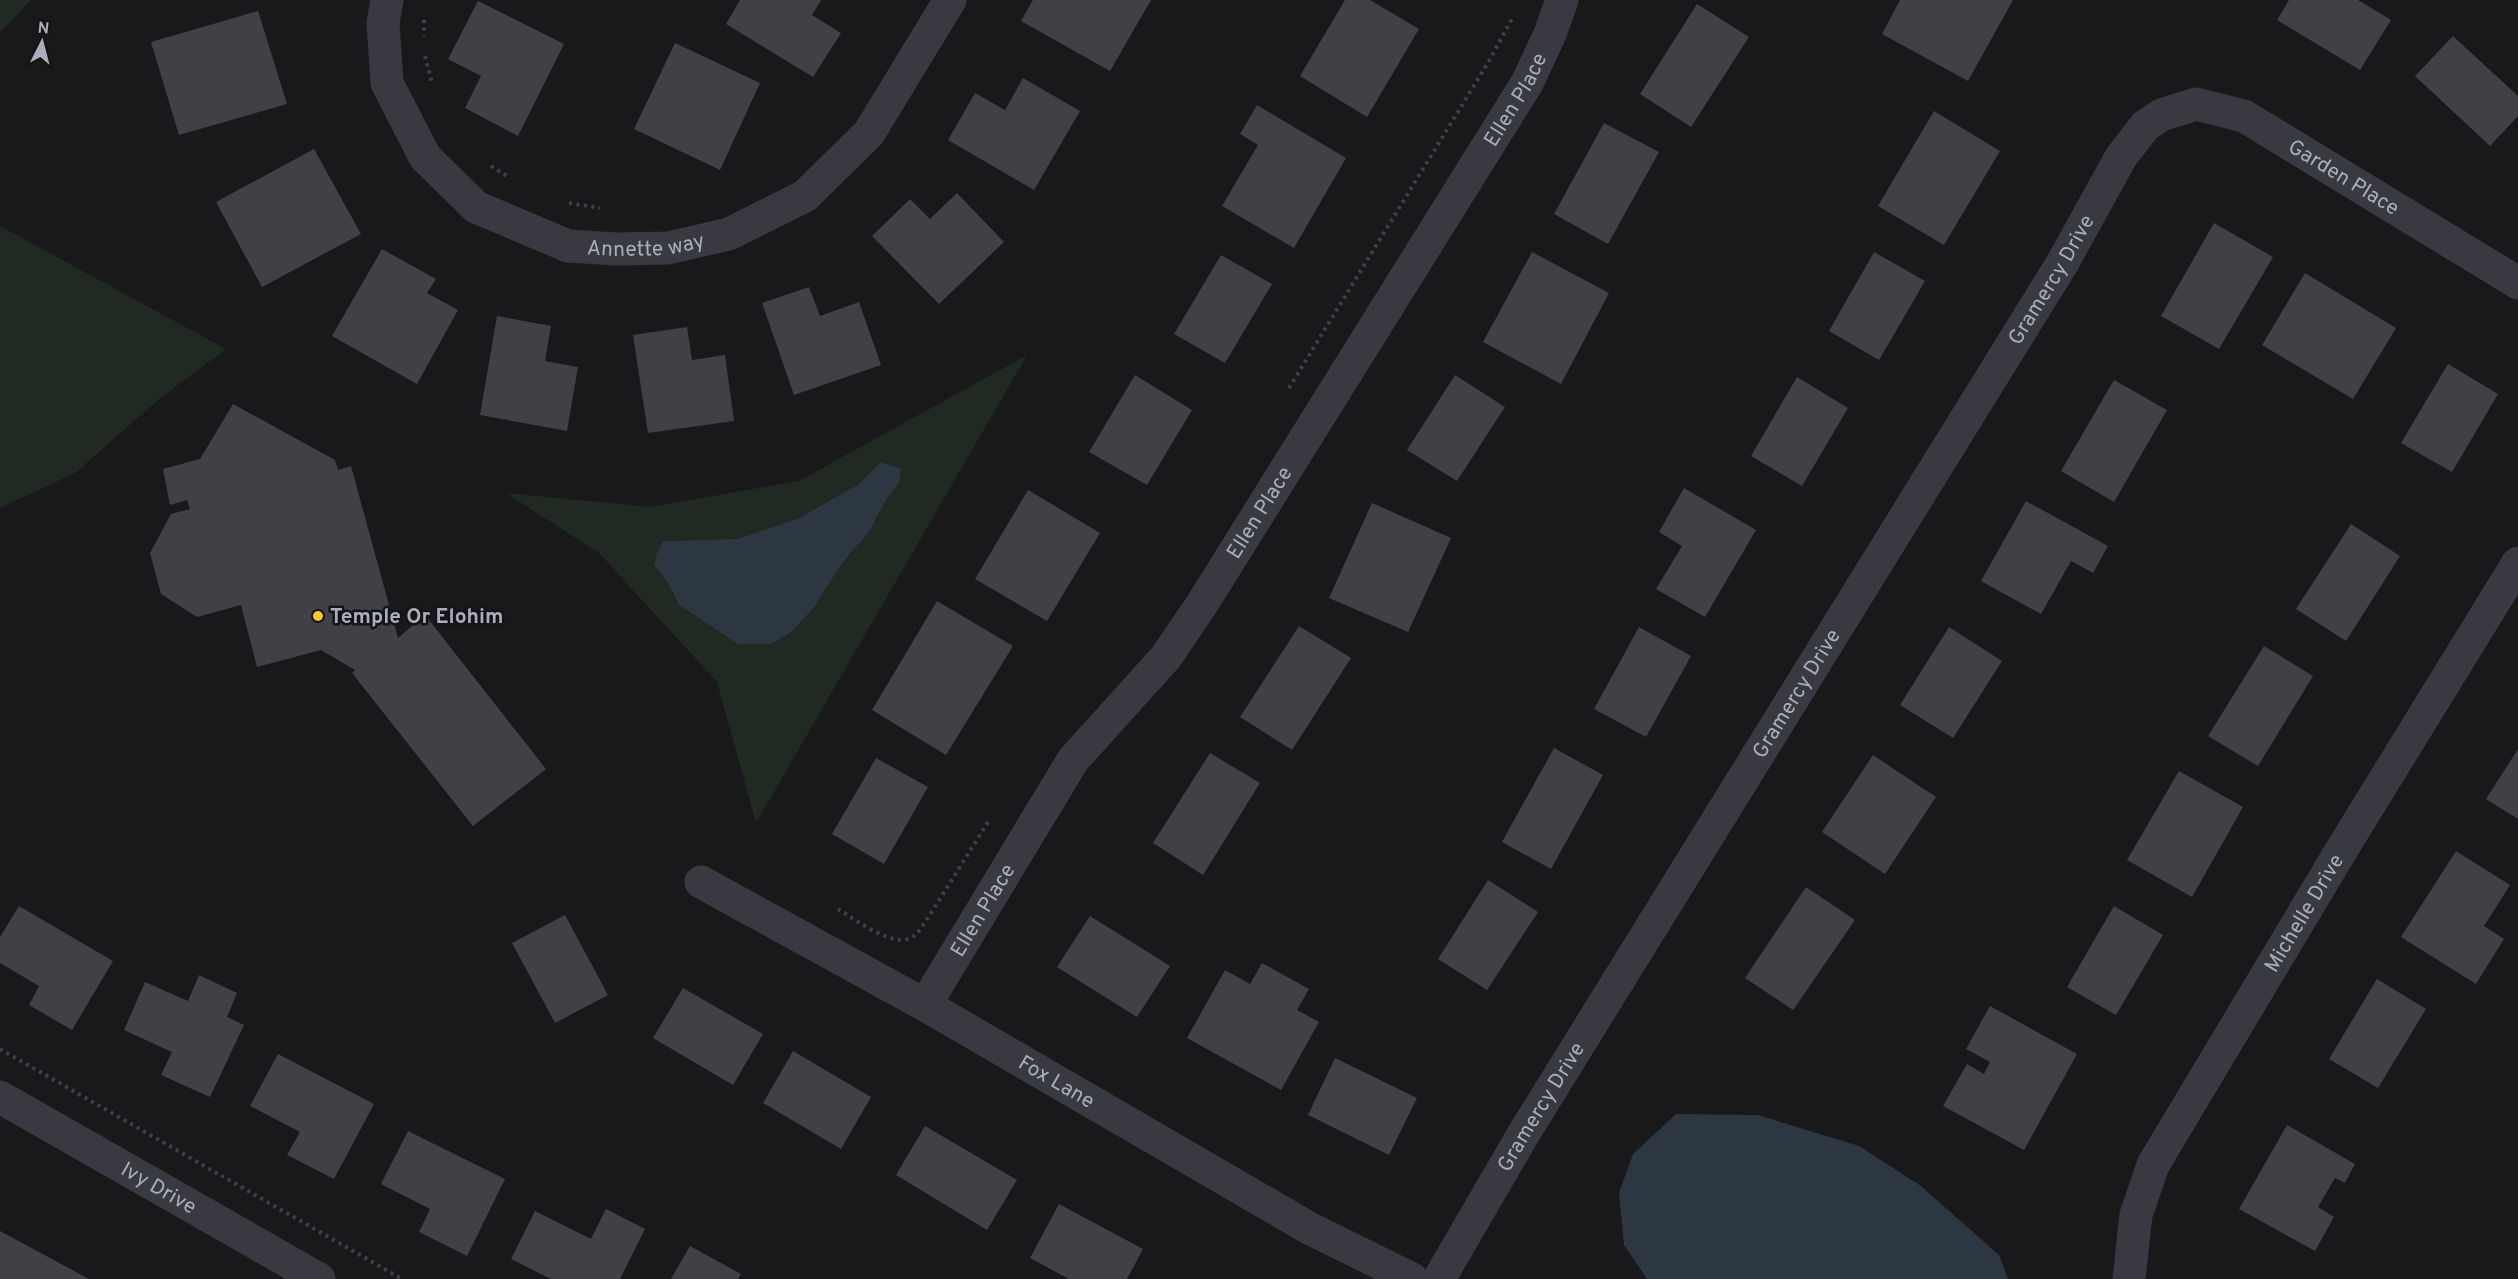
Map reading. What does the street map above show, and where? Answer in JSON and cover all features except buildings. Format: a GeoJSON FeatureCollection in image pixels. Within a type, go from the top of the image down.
{"type":"FeatureCollection","features":[{"type":"Feature","properties":{"kind":"street","name":"Annette way"},"geometry":{"type":"LineString","coordinates":[[387,0],[383,23],[387,83],[425,158],[476,207],[568,246],[616,249],[668,248],[729,234],[804,196],[869,133],[950,0]]}},
{"type":"Feature","properties":{"kind":"street","name":"Ellen Place"},"geometry":{"type":"LineString","coordinates":[[925,1005],[1073,760],[1166,657],[1202,604],[1527,83],[1550,34],[1562,0]]}},
{"type":"Feature","properties":{"kind":"street","name":"Garden Place"},"geometry":{"type":"LineString","coordinates":[[2161,115],[2196,105],[2244,116],[2518,283]]}},
{"type":"Feature","properties":{"kind":"street","name":"Gramercy Drive"},"geometry":{"type":"LineString","coordinates":[[1439,1279],[1524,1133],[2063,262],[2121,158],[2145,126],[2161,115]]}},
{"type":"Feature","properties":{"kind":"street","name":"Michelle Drive"},"geometry":{"type":"LineString","coordinates":[[2129,1279],[2136,1215],[2153,1165],[2342,849],[2518,563]]}},
{"type":"Feature","properties":{"kind":"street","name":"Fox Lane"},"geometry":{"type":"LineString","coordinates":[[701,882],[925,1005],[1309,1228],[1412,1279]]}},
{"type":"Feature","properties":{"kind":"street","name":"Ivy Drive"},"geometry":{"type":"LineString","coordinates":[[0,1096],[319,1279]]}},
{"type":"Feature","properties":{"kind":"path"},"geometry":{"type":"LineString","coordinates":[[1282,398],[1489,61],[1515,14]]}},
{"type":"Feature","properties":{"kind":"path"},"geometry":{"type":"LineString","coordinates":[[424,17],[424,41]]}},
{"type":"Feature","properties":{"kind":"path"},"geometry":{"type":"LineString","coordinates":[[424,53],[433,84]]}},
{"type":"Feature","properties":{"kind":"path"},"geometry":{"type":"LineString","coordinates":[[482,160],[519,184]]}},
{"type":"Feature","properties":{"kind":"path"},"geometry":{"type":"LineString","coordinates":[[564,202],[608,209]]}},
{"type":"Feature","properties":{"kind":"path"},"geometry":{"type":"LineString","coordinates":[[838,909],[890,939],[902,940],[914,936],[926,921],[996,810]]}},
{"type":"Feature","properties":{"kind":"path"},"geometry":{"type":"LineString","coordinates":[[0,1049],[402,1279]]}},
{"type":"Feature","properties":{"kind":"shaded area"},"geometry":{"type":"Polygon","coordinates":[[[0,0],[31,0],[0,33],[0,0]]]}},
{"type":"Feature","properties":{"kind":"shaded area"},"geometry":{"type":"Polygon","coordinates":[[[0,226],[226,349],[159,399],[75,473],[0,508],[0,226]]]}},
{"type":"Feature","properties":{"kind":"shaded area"},"geometry":{"type":"Polygon","coordinates":[[[1027,355],[756,823],[717,682],[599,553],[506,493],[650,507],[799,481],[1027,355]],[[881,462],[859,484],[799,518],[737,539],[663,541],[654,565],[667,581],[679,605],[739,644],[771,644],[792,632],[815,606],[843,562],[869,532],[887,498],[899,483],[881,462]]]}},
{"type":"Feature","properties":{"kind":"shaded area"},"geometry":{"type":"Polygon","coordinates":[[[881,462],[901,469],[899,483],[887,498],[869,532],[843,562],[815,606],[792,632],[771,644],[738,644],[679,605],[667,581],[654,565],[663,541],[737,539],[799,518],[859,484],[881,462]]]}},
{"type":"Feature","properties":{"kind":"shaded area"},"geometry":{"type":"Polygon","coordinates":[[[1676,1114],[1758,1115],[1859,1146],[1921,1186],[1999,1255],[2008,1279],[1647,1279],[1624,1245],[1619,1193],[1633,1154],[1676,1114]]]}},
{"type":"Feature","properties":{"kind":"place","name":"Temple Or Elohim"},"geometry":{"type":"Point","coordinates":[318,616]}}]}
